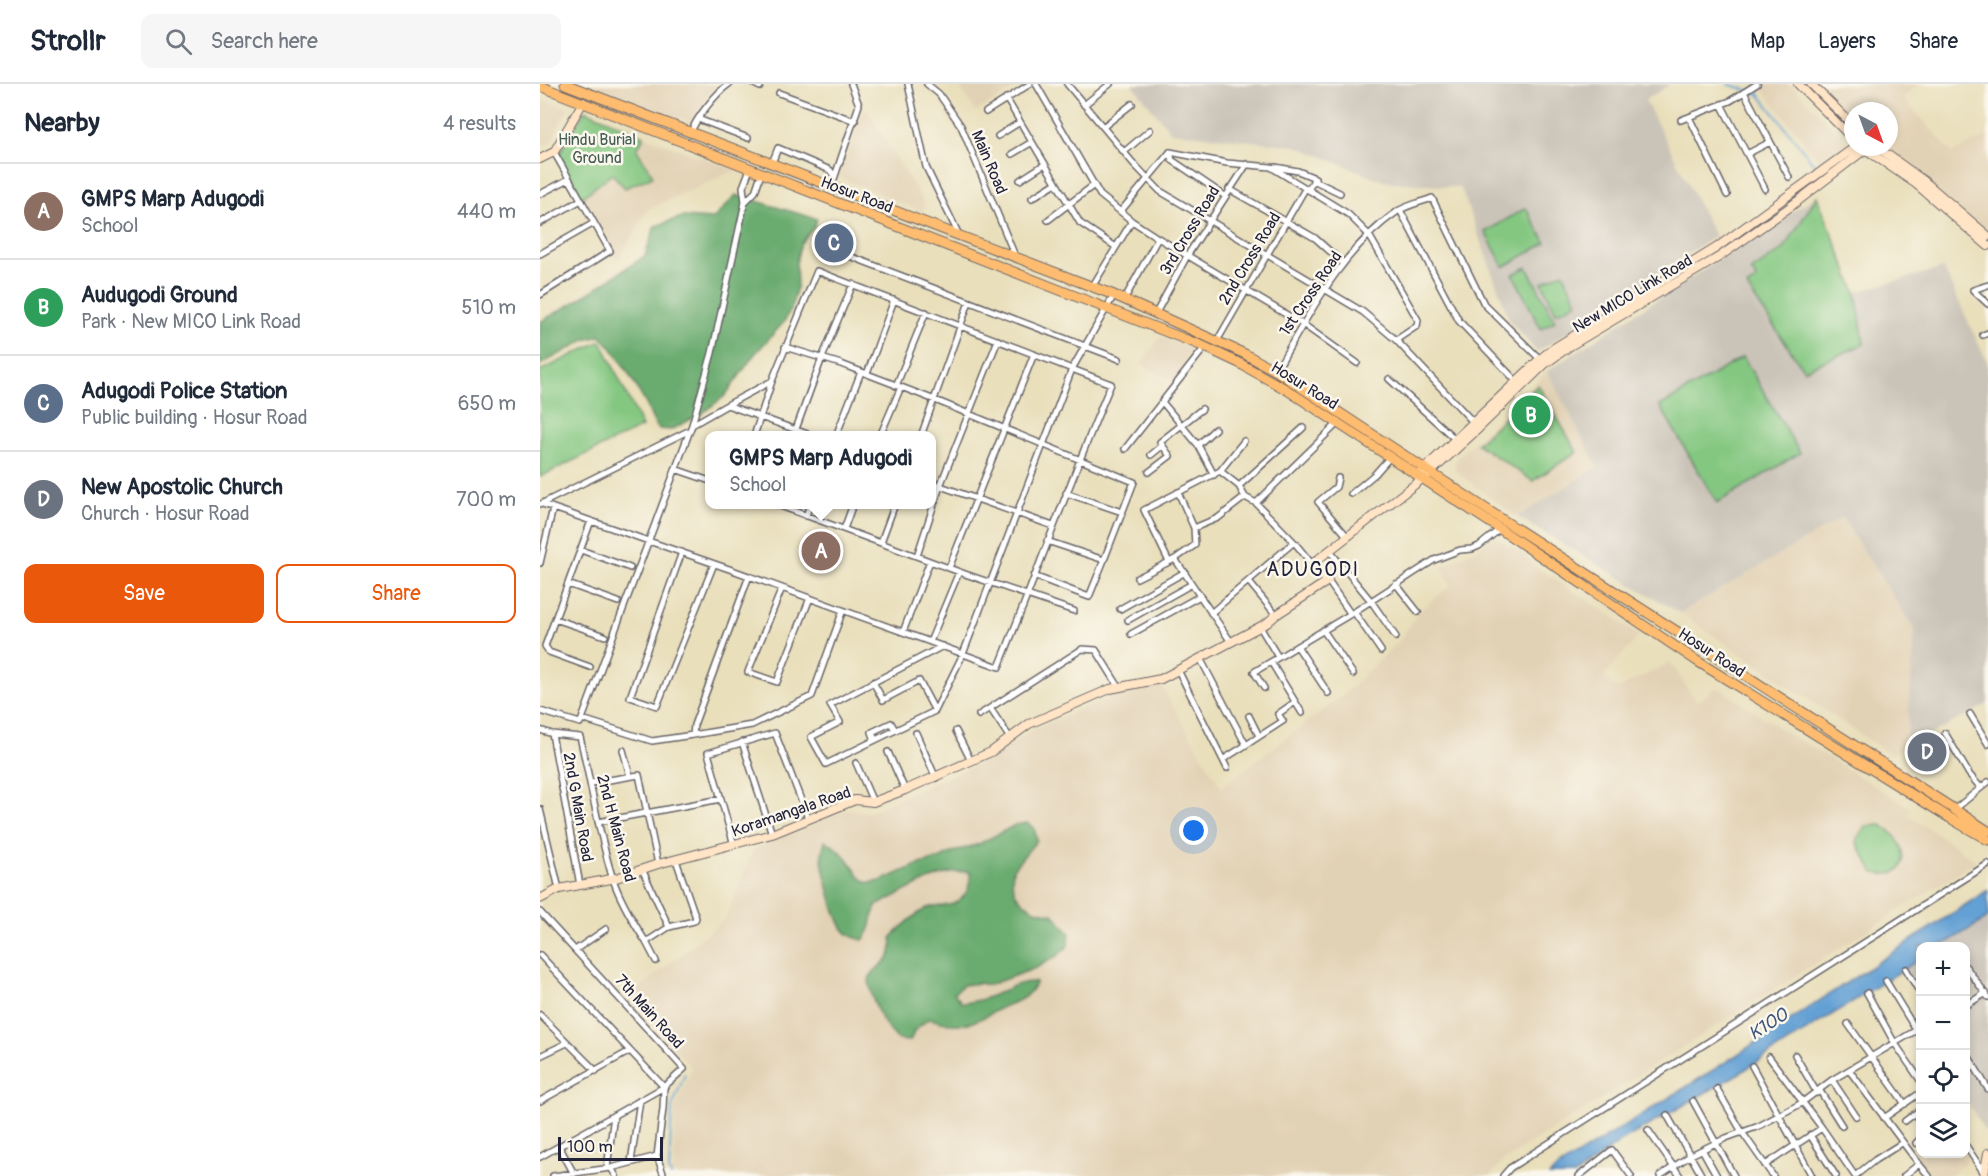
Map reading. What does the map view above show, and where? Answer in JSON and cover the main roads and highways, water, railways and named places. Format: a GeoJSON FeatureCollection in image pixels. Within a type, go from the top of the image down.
{"type":"FeatureCollection","features":[{"type":"Feature","properties":{"kind":"main road","name":"Hosur Road"},"geometry":{"type":"LineString","coordinates":[[565,84],[818,180],[833,181],[959,236],[1114,295],[1245,354],[1276,371],[1424,473],[1500,529],[1703,665],[1988,840]]}},
{"type":"Feature","properties":{"kind":"main road","name":"Hosur Road"},"geometry":{"type":"LineString","coordinates":[[540,86],[1205,347],[1254,371],[1390,457],[1424,473],[1988,831]]}},
{"type":"Feature","properties":{"kind":"main road"},"geometry":{"type":"LineString","coordinates":[[812,193],[818,180]]}},
{"type":"Feature","properties":{"kind":"water","name":"K100"},"geometry":{"type":"Polygon","coordinates":[[[1988,890],[1988,918],[1948,942],[1916,942],[1916,962],[1738,1074],[1623,1140],[1574,1176],[1549,1176],[1557,1168],[1729,1060],[1988,890]]]}},
{"type":"Feature","properties":{"kind":"waterway"},"geometry":{"type":"LineString","coordinates":[[1728,84],[1759,94],[1817,168]]}},
{"type":"Feature","properties":{"kind":"waterway"},"geometry":{"type":"LineString","coordinates":[[671,1176],[669,1171],[672,1107],[685,1074]]}},
{"type":"Feature","properties":{"kind":"place","name":"Adugodi Police Station"},"geometry":{"type":"Point","coordinates":[834,243]}},
{"type":"Feature","properties":{"kind":"place","name":"Audugodi Ground"},"geometry":{"type":"Point","coordinates":[1531,415]}},
{"type":"Feature","properties":{"kind":"place","name":"GMPS Marp Adugodi"},"geometry":{"type":"Point","coordinates":[821,551]}},
{"type":"Feature","properties":{"kind":"place","name":"New Apostolic Church"},"geometry":{"type":"Point","coordinates":[1927,752]}},
{"type":"Feature","properties":{"kind":"district","name":"ADUGODI"},"geometry":{"type":"Point","coordinates":[1313,569]}},
{"type":"Feature","properties":{"kind":"park label","name":"Hindu Burial Ground"},"geometry":{"type":"Point","coordinates":[597,148]}}]}
